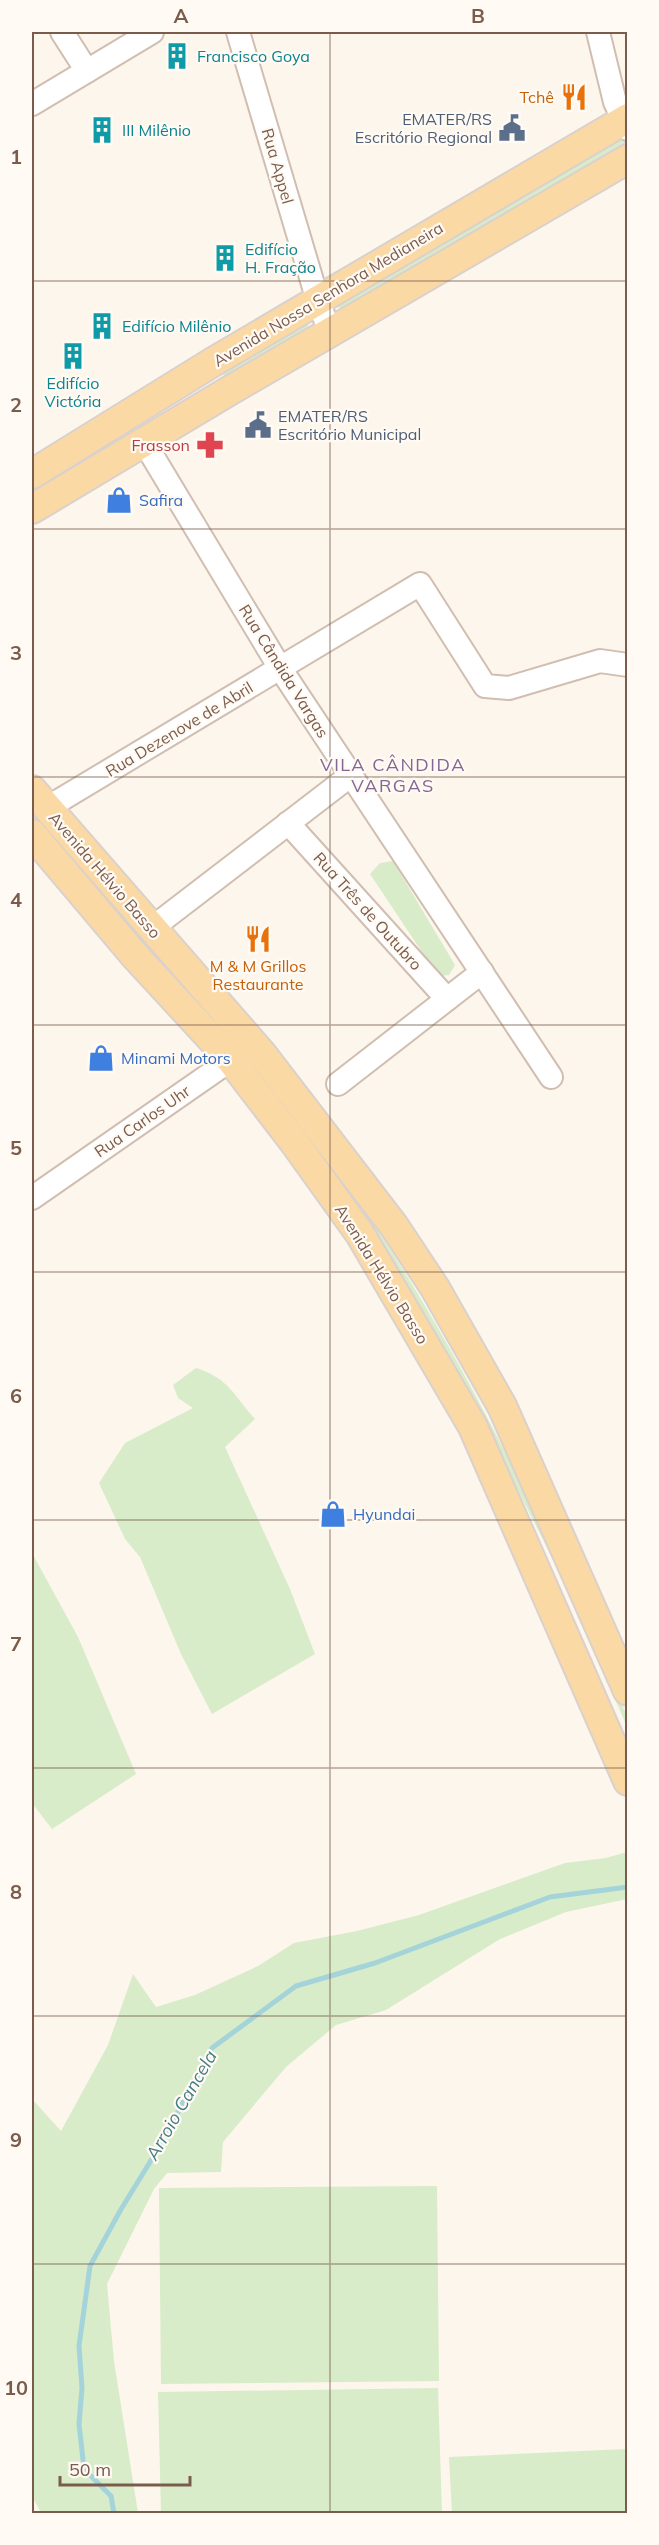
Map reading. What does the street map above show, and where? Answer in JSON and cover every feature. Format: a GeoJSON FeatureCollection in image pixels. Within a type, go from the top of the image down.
{"type":"FeatureCollection","features":[{"type":"Feature","properties":{"kind":"main road","name":"Avenida Nossa Senhora Medianeira"},"geometry":{"type":"LineString","coordinates":[[32,474],[318,301],[626,122]]}},
{"type":"Feature","properties":{"kind":"main road","name":"Avenida Nossa Senhora Medianeira"},"geometry":{"type":"LineString","coordinates":[[32,509],[627,159]]}},
{"type":"Feature","properties":{"kind":"main road"},"geometry":{"type":"LineString","coordinates":[[127,415],[144,442]]}},
{"type":"Feature","properties":{"kind":"main road","name":"Avenida Hélvio Basso"},"geometry":{"type":"LineString","coordinates":[[39,799],[152,928],[242,1052],[287,1133],[360,1233],[473,1427],[627,1781]]}},
{"type":"Feature","properties":{"kind":"main road","name":"Avenida Hélvio Basso"},"geometry":{"type":"LineString","coordinates":[[32,834],[135,956],[242,1052],[293,1092],[394,1226],[435,1288],[502,1406],[627,1691]]}},
{"type":"Feature","properties":{"kind":"street"},"geometry":{"type":"LineString","coordinates":[[62,32],[87,71]]}},
{"type":"Feature","properties":{"kind":"street"},"geometry":{"type":"LineString","coordinates":[[32,104],[152,32]]}},
{"type":"Feature","properties":{"kind":"street","name":"Rua Appel"},"geometry":{"type":"LineString","coordinates":[[238,32],[318,301],[330,332]]}},
{"type":"Feature","properties":{"kind":"street"},"geometry":{"type":"LineString","coordinates":[[598,32],[615,102],[626,122]]}},
{"type":"Feature","properties":{"kind":"street","name":"Rua Cândida Vargas"},"geometry":{"type":"LineString","coordinates":[[144,442],[280,668],[551,1077]]}},
{"type":"Feature","properties":{"kind":"street","name":"Rua Dezenove de Abril"},"geometry":{"type":"LineString","coordinates":[[39,799],[280,668],[420,584],[485,686],[509,688],[600,661],[627,664]]}},
{"type":"Feature","properties":{"kind":"street"},"geometry":{"type":"LineString","coordinates":[[152,928],[351,775]]}},
{"type":"Feature","properties":{"kind":"street","name":"Rua Três de Outubro"},"geometry":{"type":"LineString","coordinates":[[288,823],[447,999]]}},
{"type":"Feature","properties":{"kind":"street"},"geometry":{"type":"LineString","coordinates":[[338,1084],[482,972]]}},
{"type":"Feature","properties":{"kind":"street","name":"Rua Carlos Uhr"},"geometry":{"type":"LineString","coordinates":[[32,1198],[242,1052]]}},
{"type":"Feature","properties":{"kind":"green space"},"geometry":{"type":"Polygon","coordinates":[[[617,138],[624,138],[626,144],[623,147],[341,311],[335,299],[617,138]]]}},
{"type":"Feature","properties":{"kind":"green space"},"geometry":{"type":"Polygon","coordinates":[[[303,322],[308,324],[308,329],[227,381],[221,370],[303,322]]]}},
{"type":"Feature","properties":{"kind":"green space"},"geometry":{"type":"Polygon","coordinates":[[[32,810],[230,1036],[227,1038],[32,817],[32,810]]]}},
{"type":"Feature","properties":{"kind":"green space"},"geometry":{"type":"Polygon","coordinates":[[[393,861],[455,965],[449,975],[438,976],[370,874],[380,863],[393,861]]]}},
{"type":"Feature","properties":{"kind":"green space"},"geometry":{"type":"Polygon","coordinates":[[[290,1110],[343,1179],[391,1251],[437,1325],[479,1401],[556,1557],[627,1716],[627,1727],[568,1589],[467,1390],[290,1110]]]}},
{"type":"Feature","properties":{"kind":"green space"},"geometry":{"type":"Polygon","coordinates":[[[196,1368],[224,1383],[255,1419],[225,1447],[290,1589],[315,1654],[212,1714],[181,1654],[140,1557],[125,1539],[99,1483],[125,1443],[193,1408],[178,1398],[173,1385],[196,1368]]]}},
{"type":"Feature","properties":{"kind":"green space"},"geometry":{"type":"Polygon","coordinates":[[[32,1553],[78,1637],[136,1774],[52,1829],[32,1803],[32,1553]]]}},
{"type":"Feature","properties":{"kind":"green space"},"geometry":{"type":"Polygon","coordinates":[[[627,1852],[627,1899],[566,1912],[500,1939],[386,2010],[336,2025],[286,2067],[223,2142],[221,2172],[167,2173],[154,2189],[107,2284],[114,2361],[138,2513],[41,2513],[32,2496],[32,2099],[61,2131],[108,2045],[133,1974],[156,2007],[195,1995],[258,1966],[294,1943],[357,1931],[419,1915],[565,1863],[606,1858],[627,1852]]]}},
{"type":"Feature","properties":{"kind":"green space"},"geometry":{"type":"Polygon","coordinates":[[[437,2186],[439,2381],[161,2384],[159,2188],[437,2186]]]}},
{"type":"Feature","properties":{"kind":"green space"},"geometry":{"type":"Polygon","coordinates":[[[438,2388],[442,2513],[161,2513],[158,2392],[438,2388]]]}},
{"type":"Feature","properties":{"kind":"green space"},"geometry":{"type":"Polygon","coordinates":[[[627,2449],[627,2513],[452,2513],[449,2457],[627,2449]]]}},
{"type":"Feature","properties":{"kind":"waterway","name":"Arroio Cancela"},"geometry":{"type":"LineString","coordinates":[[114,2514],[111,2496],[84,2469],[79,2424],[82,2388],[79,2346],[90,2266],[161,2144],[212,2048],[296,1986],[375,1963],[550,1897],[628,1887]]}},
{"type":"Feature","properties":{"kind":"place","name":"Francisco Goya"},"geometry":{"type":"Point","coordinates":[177,56]}},
{"type":"Feature","properties":{"kind":"place","name":"Tchê"},"geometry":{"type":"Point","coordinates":[574,97]}},
{"type":"Feature","properties":{"kind":"place","name":"EMATER/RS Escritório Regional"},"geometry":{"type":"Point","coordinates":[512,128]}},
{"type":"Feature","properties":{"kind":"place","name":"III Milênio"},"geometry":{"type":"Point","coordinates":[102,130]}},
{"type":"Feature","properties":{"kind":"place","name":"Edifício H. Fração"},"geometry":{"type":"Point","coordinates":[225,258]}},
{"type":"Feature","properties":{"kind":"place","name":"Edifício Milênio"},"geometry":{"type":"Point","coordinates":[102,326]}},
{"type":"Feature","properties":{"kind":"place","name":"Edifício Victória"},"geometry":{"type":"Point","coordinates":[73,356]}},
{"type":"Feature","properties":{"kind":"place","name":"EMATER/RS Escritório Municipal"},"geometry":{"type":"Point","coordinates":[258,425]}},
{"type":"Feature","properties":{"kind":"place","name":"Frasson"},"geometry":{"type":"Point","coordinates":[210,445]}},
{"type":"Feature","properties":{"kind":"place","name":"Safira"},"geometry":{"type":"Point","coordinates":[119,500]}},
{"type":"Feature","properties":{"kind":"place","name":"M & M Grillos Restaurante"},"geometry":{"type":"Point","coordinates":[258,939]}},
{"type":"Feature","properties":{"kind":"place","name":"Minami Motors"},"geometry":{"type":"Point","coordinates":[101,1058]}},
{"type":"Feature","properties":{"kind":"place","name":"Hyundai"},"geometry":{"type":"Point","coordinates":[333,1514]}},
{"type":"Feature","properties":{"kind":"district","name":"VILA CÂNDIDA VARGAS"},"geometry":{"type":"Point","coordinates":[393,774]}}]}
